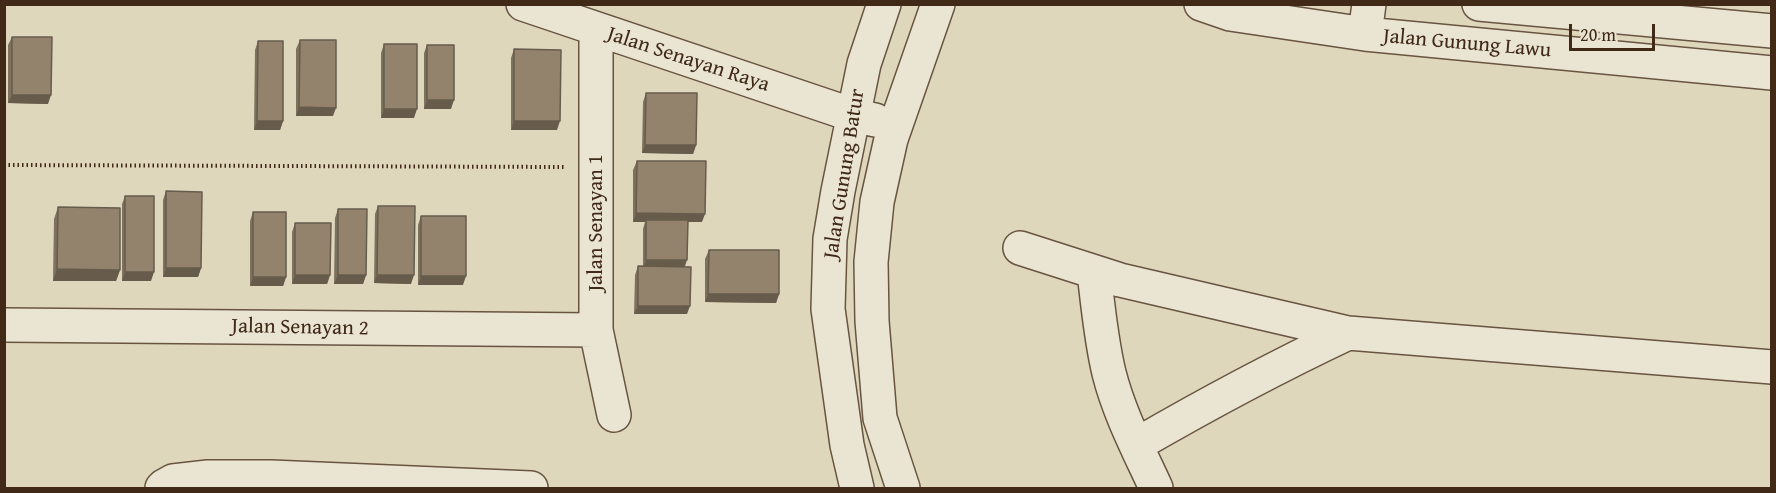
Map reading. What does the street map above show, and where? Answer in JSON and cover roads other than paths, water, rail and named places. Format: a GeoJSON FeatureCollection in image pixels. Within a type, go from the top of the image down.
{"type":"FeatureCollection","features":[{"type":"Feature","properties":{"kind":"street","name":"Jalan Senayan Raya"},"geometry":{"type":"LineString","coordinates":[[523,4],[853,115],[896,125]]}},
{"type":"Feature","properties":{"kind":"street","name":"Jalan Gunung Batur"},"geometry":{"type":"LineString","coordinates":[[857,489],[847,445],[828,309],[830,239],[864,64],[884,4]]}},
{"type":"Feature","properties":{"kind":"street","name":"Jalan Gunung Batur"},"geometry":{"type":"LineString","coordinates":[[903,489],[880,418],[872,321],[871,262],[877,202],[891,139],[939,4]]}},
{"type":"Feature","properties":{"kind":"street","name":"Jalan Gunung Lawu"},"geometry":{"type":"LineString","coordinates":[[1201,4],[1230,14],[1367,20],[1772,73]]}},
{"type":"Feature","properties":{"kind":"street","name":"Jalan Gunung Lawu"},"geometry":{"type":"LineString","coordinates":[[1479,4],[1772,31]]}},
{"type":"Feature","properties":{"kind":"street","name":"Jalan Senayan 1"},"geometry":{"type":"LineString","coordinates":[[596,30],[596,330],[614,415]]}},
{"type":"Feature","properties":{"kind":"street"},"geometry":{"type":"LineString","coordinates":[[1020,248],[1094,272],[1348,333],[1772,367]]}},
{"type":"Feature","properties":{"kind":"street"},"geometry":{"type":"LineString","coordinates":[[1094,272],[1100,326],[1109,374],[1136,445],[1156,489]]}},
{"type":"Feature","properties":{"kind":"street","name":"Jalan Senayan 2"},"geometry":{"type":"LineString","coordinates":[[4,325],[596,330]]}},
{"type":"Feature","properties":{"kind":"street"},"geometry":{"type":"LineString","coordinates":[[1136,445],[1296,357],[1348,333]]}},
{"type":"Feature","properties":{"kind":"street"},"geometry":{"type":"LineString","coordinates":[[834,352],[874,350]]}},
{"type":"Feature","properties":{"kind":"street"},"geometry":{"type":"LineString","coordinates":[[162,489],[173,481],[208,477],[531,489]]}}]}
